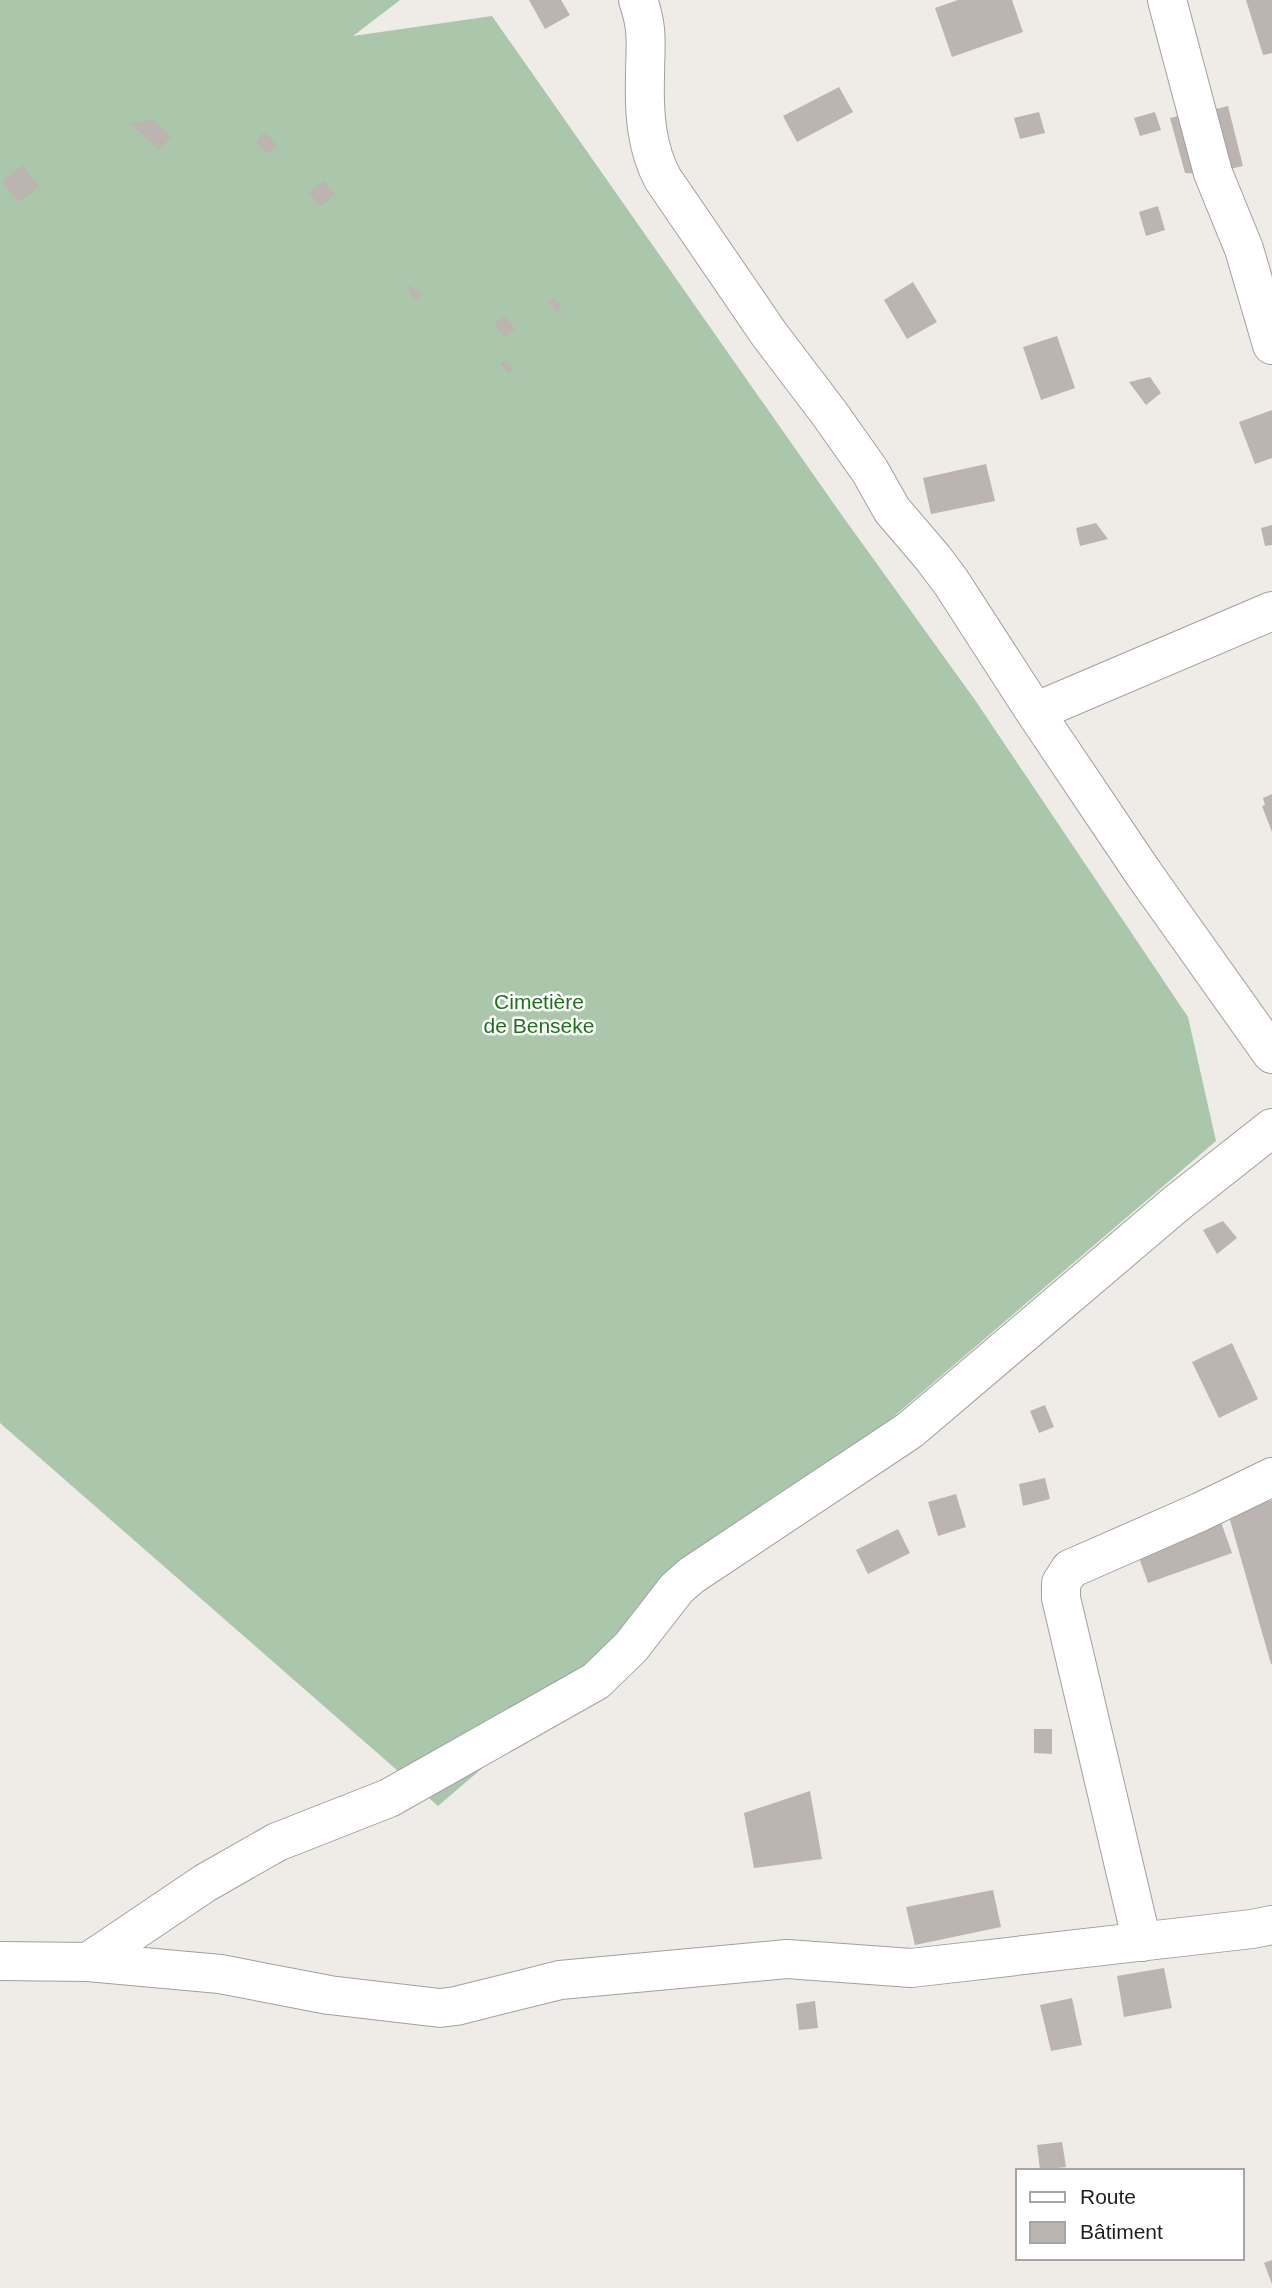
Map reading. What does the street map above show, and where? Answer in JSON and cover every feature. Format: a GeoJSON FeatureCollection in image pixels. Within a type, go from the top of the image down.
{"type":"FeatureCollection","features":[{"type":"Feature","properties":{"kind":"street"},"geometry":{"type":"LineString","coordinates":[[638,0],[646,31],[648,140],[654,163],[769,334],[870,471],[892,510],[951,582],[1144,874],[1272,1054]]}},
{"type":"Feature","properties":{"kind":"street"},"geometry":{"type":"LineString","coordinates":[[1167,0],[1213,173],[1258,243],[1272,345]]}},
{"type":"Feature","properties":{"kind":"street"},"geometry":{"type":"LineString","coordinates":[[1035,712],[1272,611]]}},
{"type":"Feature","properties":{"kind":"street"},"geometry":{"type":"LineString","coordinates":[[88,1962],[205,1883],[276,1842],[389,1798],[596,1681],[631,1647],[677,1588],[692,1575],[910,1430],[1177,1203],[1272,1128]]}},
{"type":"Feature","properties":{"kind":"street"},"geometry":{"type":"LineString","coordinates":[[1142,1941],[1061,1598],[1061,1583],[1070,1569],[1272,1477]]}},
{"type":"Feature","properties":{"kind":"street"},"geometry":{"type":"LineString","coordinates":[[0,1961],[88,1962],[220,1974],[329,1995],[440,2008],[561,1980],[788,1959],[911,1969],[1272,1925]]}},
{"type":"Feature","properties":{"kind":"green space","name":"Cimetière de Benseke"},"geometry":{"type":"Polygon","coordinates":[[[0,0],[400,0],[353,36],[492,16],[841,514],[975,700],[1188,1017],[1216,1141],[438,1806],[0,1423],[0,0]]]}},
{"type":"Feature","properties":{"kind":"building"},"geometry":{"type":"Polygon","coordinates":[[[529,0],[561,0],[570,15],[545,29],[529,0]]]}},
{"type":"Feature","properties":{"kind":"building"},"geometry":{"type":"Polygon","coordinates":[[[958,0],[1012,0],[1023,32],[952,57],[935,8],[958,0]]]}},
{"type":"Feature","properties":{"kind":"building"},"geometry":{"type":"Polygon","coordinates":[[[1246,0],[1272,0],[1272,53],[1263,55],[1246,0]]]}},
{"type":"Feature","properties":{"kind":"building"},"geometry":{"type":"Polygon","coordinates":[[[839,87],[853,112],[797,142],[783,116],[839,87]]]}},
{"type":"Feature","properties":{"kind":"building"},"geometry":{"type":"Polygon","coordinates":[[[1228,106],[1243,166],[1213,173],[1199,113],[1228,106]]]}},
{"type":"Feature","properties":{"kind":"building"},"geometry":{"type":"Polygon","coordinates":[[[1039,112],[1045,133],[1020,139],[1014,118],[1039,112]]]}},
{"type":"Feature","properties":{"kind":"building"},"geometry":{"type":"Polygon","coordinates":[[[1155,112],[1161,130],[1140,136],[1134,118],[1155,112]]]}},
{"type":"Feature","properties":{"kind":"building"},"geometry":{"type":"Polygon","coordinates":[[[1190,113],[1207,174],[1185,173],[1170,118],[1190,113]]]}},
{"type":"Feature","properties":{"kind":"building"},"geometry":{"type":"Polygon","coordinates":[[[153,120],[171,137],[159,150],[130,123],[153,120]]]}},
{"type":"Feature","properties":{"kind":"building"},"geometry":{"type":"Polygon","coordinates":[[[265,132],[277,145],[268,154],[255,141],[265,132]]]}},
{"type":"Feature","properties":{"kind":"building"},"geometry":{"type":"Polygon","coordinates":[[[23,165],[39,187],[18,202],[2,181],[23,165]]]}},
{"type":"Feature","properties":{"kind":"building"},"geometry":{"type":"Polygon","coordinates":[[[324,181],[335,195],[320,207],[309,192],[324,181]]]}},
{"type":"Feature","properties":{"kind":"building"},"geometry":{"type":"Polygon","coordinates":[[[1158,206],[1165,230],[1146,236],[1139,212],[1158,206]]]}},
{"type":"Feature","properties":{"kind":"building"},"geometry":{"type":"Polygon","coordinates":[[[913,282],[937,322],[907,339],[884,300],[913,282]]]}},
{"type":"Feature","properties":{"kind":"building"},"geometry":{"type":"Polygon","coordinates":[[[409,285],[423,295],[417,300],[408,292],[409,285]]]}},
{"type":"Feature","properties":{"kind":"building"},"geometry":{"type":"Polygon","coordinates":[[[553,298],[562,306],[557,312],[548,302],[553,298]]]}},
{"type":"Feature","properties":{"kind":"building"},"geometry":{"type":"Polygon","coordinates":[[[505,316],[515,329],[505,337],[494,324],[505,316]]]}},
{"type":"Feature","properties":{"kind":"building"},"geometry":{"type":"Polygon","coordinates":[[[1057,336],[1075,388],[1041,400],[1023,347],[1057,336]]]}},
{"type":"Feature","properties":{"kind":"building"},"geometry":{"type":"Polygon","coordinates":[[[505,360],[514,370],[509,374],[500,363],[505,360]]]}},
{"type":"Feature","properties":{"kind":"building"},"geometry":{"type":"Polygon","coordinates":[[[1150,377],[1161,393],[1146,405],[1129,382],[1150,377]]]}},
{"type":"Feature","properties":{"kind":"building"},"geometry":{"type":"Polygon","coordinates":[[[1272,410],[1272,458],[1255,464],[1239,422],[1272,410]]]}},
{"type":"Feature","properties":{"kind":"building"},"geometry":{"type":"Polygon","coordinates":[[[986,464],[995,501],[931,514],[923,478],[986,464]]]}},
{"type":"Feature","properties":{"kind":"building"},"geometry":{"type":"Polygon","coordinates":[[[1096,523],[1108,539],[1080,546],[1076,528],[1096,523]]]}},
{"type":"Feature","properties":{"kind":"building"},"geometry":{"type":"Polygon","coordinates":[[[1272,525],[1272,545],[1265,546],[1261,528],[1272,525]]]}},
{"type":"Feature","properties":{"kind":"building"},"geometry":{"type":"Polygon","coordinates":[[[1272,794],[1272,832],[1262,806],[1265,805],[1263,798],[1272,794]]]}},
{"type":"Feature","properties":{"kind":"building"},"geometry":{"type":"Polygon","coordinates":[[[1223,1221],[1237,1238],[1217,1254],[1203,1230],[1223,1221]]]}},
{"type":"Feature","properties":{"kind":"building"},"geometry":{"type":"Polygon","coordinates":[[[1232,1343],[1258,1399],[1219,1418],[1192,1362],[1232,1343]]]}},
{"type":"Feature","properties":{"kind":"building"},"geometry":{"type":"Polygon","coordinates":[[[1045,1405],[1054,1427],[1039,1433],[1030,1411],[1045,1405]]]}},
{"type":"Feature","properties":{"kind":"building"},"geometry":{"type":"Polygon","coordinates":[[[1045,1478],[1050,1499],[1023,1506],[1019,1484],[1045,1478]]]}},
{"type":"Feature","properties":{"kind":"building"},"geometry":{"type":"Polygon","coordinates":[[[956,1494],[966,1527],[938,1536],[928,1502],[956,1494]]]}},
{"type":"Feature","properties":{"kind":"building"},"geometry":{"type":"Polygon","coordinates":[[[1272,1500],[1272,1664],[1271,1664],[1228,1513],[1272,1500]]]}},
{"type":"Feature","properties":{"kind":"building"},"geometry":{"type":"Polygon","coordinates":[[[1221,1522],[1232,1553],[1148,1583],[1137,1552],[1221,1522]]]}},
{"type":"Feature","properties":{"kind":"building"},"geometry":{"type":"Polygon","coordinates":[[[898,1529],[910,1553],[868,1574],[856,1550],[898,1529]]]}},
{"type":"Feature","properties":{"kind":"building"},"geometry":{"type":"Polygon","coordinates":[[[1034,1729],[1052,1729],[1052,1754],[1034,1753],[1034,1729]]]}},
{"type":"Feature","properties":{"kind":"building"},"geometry":{"type":"Polygon","coordinates":[[[810,1791],[822,1859],[754,1868],[744,1813],[810,1791]]]}},
{"type":"Feature","properties":{"kind":"building"},"geometry":{"type":"Polygon","coordinates":[[[993,1890],[1001,1927],[915,1945],[906,1907],[993,1890]]]}},
{"type":"Feature","properties":{"kind":"building"},"geometry":{"type":"Polygon","coordinates":[[[1164,1968],[1172,2008],[1124,2017],[1117,1976],[1164,1968]]]}},
{"type":"Feature","properties":{"kind":"building"},"geometry":{"type":"Polygon","coordinates":[[[1072,1998],[1082,2045],[1051,2051],[1040,2005],[1072,1998]]]}},
{"type":"Feature","properties":{"kind":"building"},"geometry":{"type":"Polygon","coordinates":[[[815,2001],[818,2028],[799,2030],[796,2004],[815,2001]]]}},
{"type":"Feature","properties":{"kind":"building"},"geometry":{"type":"Polygon","coordinates":[[[1062,2142],[1066,2167],[1040,2169],[1037,2145],[1062,2142]]]}},
{"type":"Feature","properties":{"kind":"building"},"geometry":{"type":"Polygon","coordinates":[[[1272,2260],[1272,2284],[1264,2263],[1272,2260]]]}}]}
